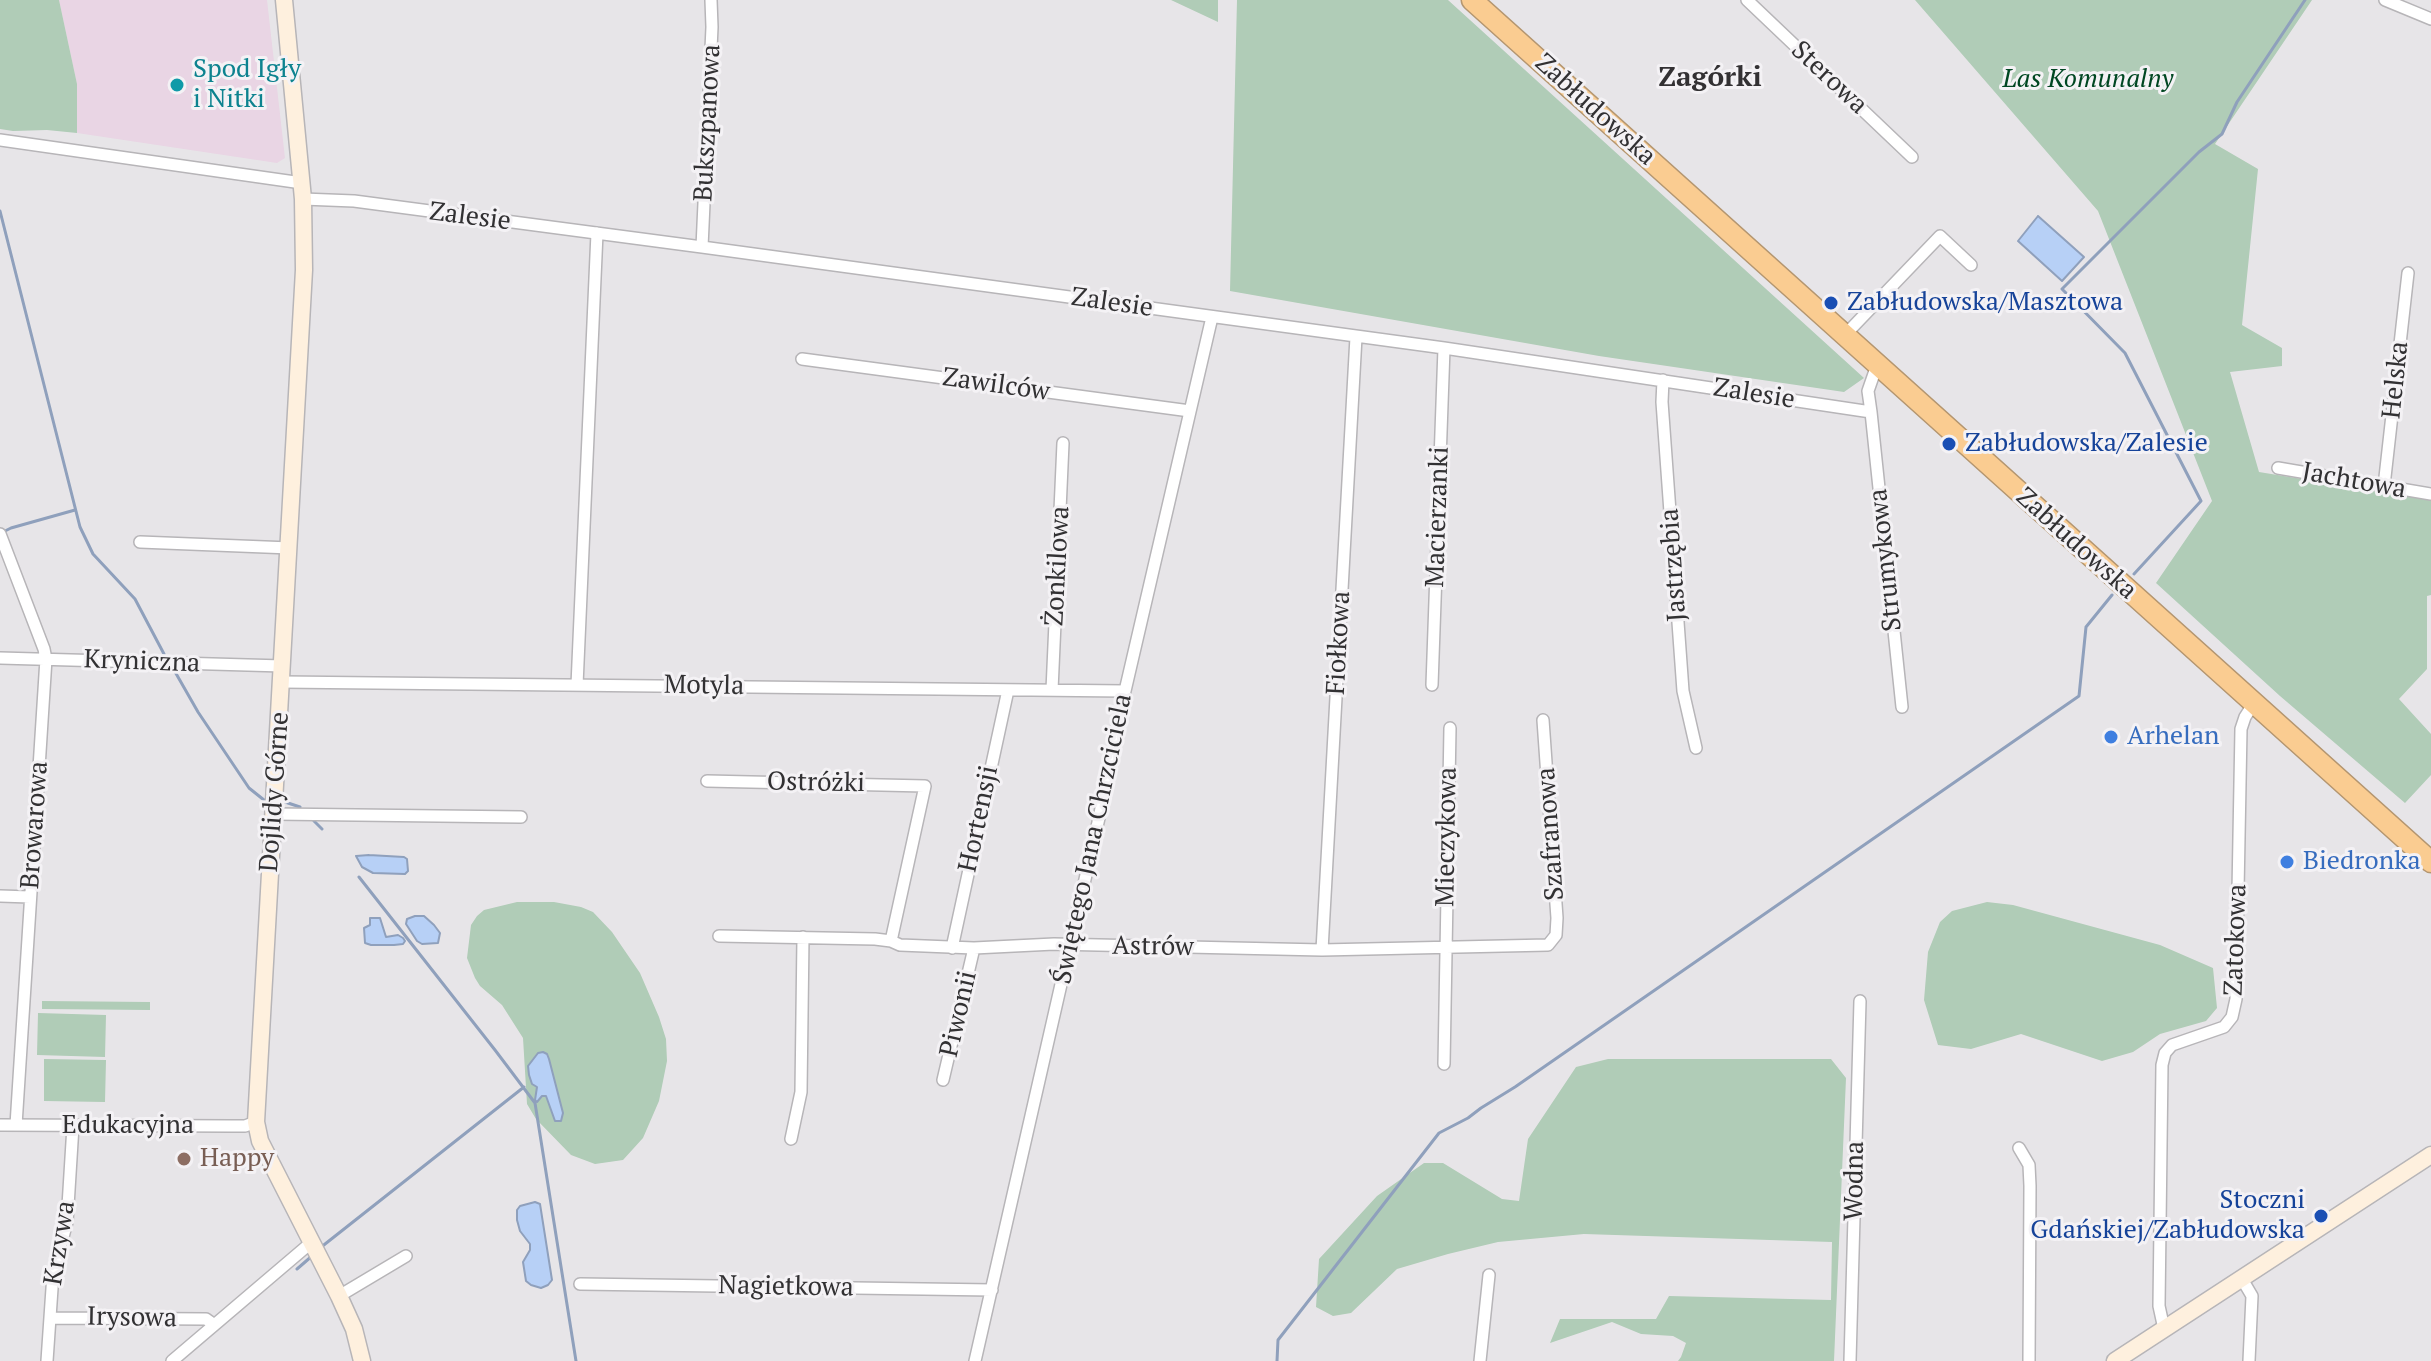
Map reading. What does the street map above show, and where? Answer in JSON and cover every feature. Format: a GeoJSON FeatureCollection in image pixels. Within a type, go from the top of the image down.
{"type":"FeatureCollection","features":[{"type":"Feature","properties":{"kind":"highway","name":"Zabłudowska"},"geometry":{"type":"LineString","coordinates":[[1472,0],[2431,862]]}},
{"type":"Feature","properties":{"kind":"street","name":"Dojlidy Górne"},"geometry":{"type":"LineString","coordinates":[[284,0],[303,191],[304,270],[256,1122],[260,1141],[313,1241],[354,1329],[362,1361]]}},
{"type":"Feature","properties":{"kind":"street","name":"Bukszpanowa"},"geometry":{"type":"LineString","coordinates":[[702,247],[711,0]]}},
{"type":"Feature","properties":{"kind":"street","name":"Sterowa"},"geometry":{"type":"LineString","coordinates":[[1747,0],[1912,157]]}},
{"type":"Feature","properties":{"kind":"street"},"geometry":{"type":"LineString","coordinates":[[2385,0],[2431,19]]}},
{"type":"Feature","properties":{"kind":"street","name":"Zalesie"},"geometry":{"type":"LineString","coordinates":[[2,140],[354,201],[1444,348],[1871,412]]}},
{"type":"Feature","properties":{"kind":"street"},"geometry":{"type":"LineString","coordinates":[[577,685],[597,233]]}},
{"type":"Feature","properties":{"kind":"street"},"geometry":{"type":"LineString","coordinates":[[1845,335],[1940,236],[1971,265]]}},
{"type":"Feature","properties":{"kind":"street","name":"Helska"},"geometry":{"type":"LineString","coordinates":[[2384,486],[2408,273]]}},
{"type":"Feature","properties":{"kind":"street","name":"Świętego Jana Chrzciciela"},"geometry":{"type":"LineString","coordinates":[[975,1361],[1212,317]]}},
{"type":"Feature","properties":{"kind":"street","name":"Fiołkowa"},"geometry":{"type":"LineString","coordinates":[[1322,950],[1356,337]]}},
{"type":"Feature","properties":{"kind":"street","name":"Macierzanki"},"geometry":{"type":"LineString","coordinates":[[1432,685],[1444,348]]}},
{"type":"Feature","properties":{"kind":"street","name":"Zawilców"},"geometry":{"type":"LineString","coordinates":[[802,359],[1190,411]]}},
{"type":"Feature","properties":{"kind":"street"},"geometry":{"type":"LineString","coordinates":[[1871,412],[1868,391],[1877,365]]}},
{"type":"Feature","properties":{"kind":"street","name":"Jastrzębia"},"geometry":{"type":"LineString","coordinates":[[1663,380],[1662,402],[1683,691],[1696,748]]}},
{"type":"Feature","properties":{"kind":"street","name":"Strumykowa"},"geometry":{"type":"LineString","coordinates":[[1871,412],[1902,707]]}},
{"type":"Feature","properties":{"kind":"street","name":"Żonkilowa"},"geometry":{"type":"LineString","coordinates":[[1052,690],[1063,443]]}},
{"type":"Feature","properties":{"kind":"street","name":"Jachtowa"},"geometry":{"type":"LineString","coordinates":[[2278,468],[2431,494]]}},
{"type":"Feature","properties":{"kind":"street","name":"Browarowa"},"geometry":{"type":"LineString","coordinates":[[1,537],[46,659],[16,1125]]}},
{"type":"Feature","properties":{"kind":"street"},"geometry":{"type":"LineString","coordinates":[[140,542],[290,548]]}},
{"type":"Feature","properties":{"kind":"street","name":"Kryniczna"},"geometry":{"type":"LineString","coordinates":[[0,658],[283,674]]}},
{"type":"Feature","properties":{"kind":"street","name":"Motyla"},"geometry":{"type":"LineString","coordinates":[[283,674],[577,685],[1125,691]]}},
{"type":"Feature","properties":{"kind":"street","name":"Hortensji"},"geometry":{"type":"LineString","coordinates":[[952,948],[1008,690]]}},
{"type":"Feature","properties":{"kind":"street","name":"Zatokowa"},"geometry":{"type":"LineString","coordinates":[[2164,1329],[2159,1306],[2162,1065],[2165,1053],[2172,1045],[2224,1027],[2232,1017],[2236,999],[2240,738],[2242,722],[2254,703]]}},
{"type":"Feature","properties":{"kind":"street","name":"Szafranowa"},"geometry":{"type":"LineString","coordinates":[[1543,720],[1557,918],[1556,935],[1548,945]]}},
{"type":"Feature","properties":{"kind":"street","name":"Mieczykowa"},"geometry":{"type":"LineString","coordinates":[[1444,1064],[1450,728]]}},
{"type":"Feature","properties":{"kind":"street","name":"Ostróżki"},"geometry":{"type":"LineString","coordinates":[[707,781],[925,786],[891,941]]}},
{"type":"Feature","properties":{"kind":"street"},"geometry":{"type":"LineString","coordinates":[[274,814],[521,817]]}},
{"type":"Feature","properties":{"kind":"street"},"geometry":{"type":"LineString","coordinates":[[0,896],[30,897]]}},
{"type":"Feature","properties":{"kind":"street","name":"Astrów"},"geometry":{"type":"LineString","coordinates":[[719,936],[891,941],[900,945],[952,948],[1070,945],[1322,950],[1548,945]]}},
{"type":"Feature","properties":{"kind":"street"},"geometry":{"type":"LineString","coordinates":[[791,1139],[801,1092],[803,937]]}},
{"type":"Feature","properties":{"kind":"street","name":"Piwonii"},"geometry":{"type":"LineString","coordinates":[[943,1080],[974,948]]}},
{"type":"Feature","properties":{"kind":"street","name":"Wodna"},"geometry":{"type":"LineString","coordinates":[[1850,1361],[1860,1001]]}},
{"type":"Feature","properties":{"kind":"street","name":"Edukacyjna"},"geometry":{"type":"LineString","coordinates":[[0,1125],[245,1126],[256,1122]]}},
{"type":"Feature","properties":{"kind":"street","name":"Krzywa"},"geometry":{"type":"LineString","coordinates":[[47,1361],[53,1274],[67,1222],[73,1126]]}},
{"type":"Feature","properties":{"kind":"street"},"geometry":{"type":"LineString","coordinates":[[2019,1148],[2029,1165],[2030,1186],[2029,1361]]}},
{"type":"Feature","properties":{"kind":"street"},"geometry":{"type":"LineString","coordinates":[[2115,1361],[2431,1155]]}},
{"type":"Feature","properties":{"kind":"street"},"geometry":{"type":"LineString","coordinates":[[172,1361],[313,1241]]}},
{"type":"Feature","properties":{"kind":"street"},"geometry":{"type":"LineString","coordinates":[[339,1296],[406,1256]]}},
{"type":"Feature","properties":{"kind":"street"},"geometry":{"type":"LineString","coordinates":[[1480,1361],[1489,1275]]}},
{"type":"Feature","properties":{"kind":"street"},"geometry":{"type":"LineString","coordinates":[[2242,1279],[2252,1296],[2249,1361]]}},
{"type":"Feature","properties":{"kind":"street","name":"Nagietkowa"},"geometry":{"type":"LineString","coordinates":[[580,1284],[992,1290]]}},
{"type":"Feature","properties":{"kind":"street","name":"Irysowa"},"geometry":{"type":"LineString","coordinates":[[50,1318],[206,1319],[213,1324]]}},
{"type":"Feature","properties":{"kind":"shaded area"},"geometry":{"type":"Polygon","coordinates":[[[59,0],[267,0],[285,158],[277,163],[77,133],[77,84],[59,0]]]}},
{"type":"Feature","properties":{"kind":"green space"},"geometry":{"type":"Polygon","coordinates":[[[0,0],[59,0],[77,84],[77,133],[0,129],[0,0]]]}},
{"type":"Feature","properties":{"kind":"green space"},"geometry":{"type":"Polygon","coordinates":[[[1171,0],[1218,0],[1218,22],[1171,0]]]}},
{"type":"Feature","properties":{"kind":"green space"},"geometry":{"type":"Polygon","coordinates":[[[1237,0],[1448,0],[1864,378],[1844,392],[1599,356],[1230,291],[1237,0]]]}},
{"type":"Feature","properties":{"kind":"green space","name":"Las Komunalny"},"geometry":{"type":"Polygon","coordinates":[[[1915,0],[2312,0],[2215,144],[2258,169],[2242,325],[2282,348],[2282,366],[2230,372],[2259,472],[2431,500],[2427,669],[2399,699],[2431,734],[2431,775],[2405,803],[2280,696],[2156,583],[2212,501],[2098,211],[1915,0]]]}},
{"type":"Feature","properties":{"kind":"green space"},"geometry":{"type":"Polygon","coordinates":[[[517,902],[554,902],[593,912],[612,932],[640,973],[659,1017],[666,1039],[667,1061],[659,1101],[643,1138],[623,1160],[595,1164],[571,1155],[536,1119],[527,1104],[523,1038],[502,1005],[475,978],[467,958],[471,925],[484,910],[517,902]]]}},
{"type":"Feature","properties":{"kind":"green space"},"geometry":{"type":"Polygon","coordinates":[[[1987,902],[2013,905],[2160,945],[2213,968],[2217,1008],[2206,1021],[2160,1034],[2133,1052],[2102,1061],[2021,1034],[1971,1049],[1938,1045],[1924,1000],[1928,952],[1940,922],[1952,911],[1987,902]]]}},
{"type":"Feature","properties":{"kind":"green space"},"geometry":{"type":"Polygon","coordinates":[[[42,1001],[150,1002],[150,1010],[42,1009],[42,1001]]]}},
{"type":"Feature","properties":{"kind":"green space"},"geometry":{"type":"Polygon","coordinates":[[[38,1013],[106,1015],[105,1057],[37,1055],[38,1013]]]}},
{"type":"Feature","properties":{"kind":"green space"},"geometry":{"type":"Polygon","coordinates":[[[44,1059],[106,1060],[105,1102],[44,1101],[44,1059]]]}},
{"type":"Feature","properties":{"kind":"green space"},"geometry":{"type":"Polygon","coordinates":[[[1608,1059],[1831,1059],[1846,1078],[1834,1361],[1678,1361],[1686,1343],[1673,1336],[1641,1334],[1612,1322],[1550,1343],[1560,1319],[1656,1319],[1669,1296],[1831,1300],[1832,1242],[1584,1234],[1498,1242],[1397,1269],[1351,1313],[1333,1316],[1316,1307],[1319,1259],[1377,1196],[1424,1163],[1443,1163],[1502,1199],[1519,1201],[1528,1139],[1576,1067],[1608,1059]]]}},
{"type":"Feature","properties":{"kind":"water"},"geometry":{"type":"Polygon","coordinates":[[[2038,216],[2084,257],[2062,281],[2018,241],[2038,216]]]}},
{"type":"Feature","properties":{"kind":"water"},"geometry":{"type":"Polygon","coordinates":[[[356,856],[404,857],[408,871],[405,874],[373,873],[362,867],[356,856]]]}},
{"type":"Feature","properties":{"kind":"water"},"geometry":{"type":"Polygon","coordinates":[[[424,916],[434,925],[440,933],[438,943],[422,944],[417,941],[406,924],[407,919],[424,916]]]}},
{"type":"Feature","properties":{"kind":"water"},"geometry":{"type":"Polygon","coordinates":[[[370,918],[380,918],[386,937],[398,935],[405,941],[403,944],[365,943],[364,928],[370,925],[370,918]]]}},
{"type":"Feature","properties":{"kind":"water"},"geometry":{"type":"Polygon","coordinates":[[[543,1052],[549,1059],[563,1113],[561,1121],[555,1121],[546,1096],[537,1102],[535,1100],[537,1087],[532,1084],[528,1066],[538,1053],[543,1052]]]}},
{"type":"Feature","properties":{"kind":"water"},"geometry":{"type":"Polygon","coordinates":[[[535,1202],[540,1204],[552,1280],[541,1288],[526,1281],[523,1262],[530,1244],[520,1231],[517,1220],[520,1206],[535,1202]]]}},
{"type":"Feature","properties":{"kind":"waterway"},"geometry":{"type":"LineString","coordinates":[[2134,574],[2201,501],[2125,353],[2062,289],[2199,152],[2222,134],[2237,102],[2305,0]]}},
{"type":"Feature","properties":{"kind":"waterway"},"geometry":{"type":"LineString","coordinates":[[0,211],[80,527],[93,554],[135,599],[164,654]]}},
{"type":"Feature","properties":{"kind":"waterway"},"geometry":{"type":"LineString","coordinates":[[3,532],[75,510]]}},
{"type":"Feature","properties":{"kind":"waterway"},"geometry":{"type":"LineString","coordinates":[[1277,1361],[1278,1340],[1439,1133],[1515,1087],[2079,696],[2086,627],[2112,595]]}},
{"type":"Feature","properties":{"kind":"waterway"},"geometry":{"type":"LineString","coordinates":[[174,670],[249,788],[264,800]]}},
{"type":"Feature","properties":{"kind":"waterway"},"geometry":{"type":"LineString","coordinates":[[285,802],[300,807]]}},
{"type":"Feature","properties":{"kind":"waterway"},"geometry":{"type":"LineString","coordinates":[[314,821],[322,829]]}},
{"type":"Feature","properties":{"kind":"waterway"},"geometry":{"type":"LineString","coordinates":[[359,877],[535,1103],[576,1361]]}},
{"type":"Feature","properties":{"kind":"waterway"},"geometry":{"type":"LineString","coordinates":[[320,1248],[524,1087]]}},
{"type":"Feature","properties":{"kind":"waterway"},"geometry":{"type":"LineString","coordinates":[[297,1269],[312,1256]]}},
{"type":"Feature","properties":{"kind":"place","name":"Spod Igły i Nitki"},"geometry":{"type":"Point","coordinates":[177,85]}},
{"type":"Feature","properties":{"kind":"place","name":"Zabłudowska/Masztowa"},"geometry":{"type":"Point","coordinates":[1831,303]}},
{"type":"Feature","properties":{"kind":"place","name":"Zabłudowska/Zalesie"},"geometry":{"type":"Point","coordinates":[1949,444]}},
{"type":"Feature","properties":{"kind":"place","name":"Arhelan"},"geometry":{"type":"Point","coordinates":[2111,737]}},
{"type":"Feature","properties":{"kind":"place","name":"Biedronka"},"geometry":{"type":"Point","coordinates":[2287,862]}},
{"type":"Feature","properties":{"kind":"place","name":"Happy"},"geometry":{"type":"Point","coordinates":[184,1159]}},
{"type":"Feature","properties":{"kind":"place","name":"Stoczni Gdańskiej/Zabłudowska"},"geometry":{"type":"Point","coordinates":[2321,1216]}},
{"type":"Feature","properties":{"kind":"district","name":"Zagórki"},"geometry":{"type":"Point","coordinates":[1710,78]}}]}
